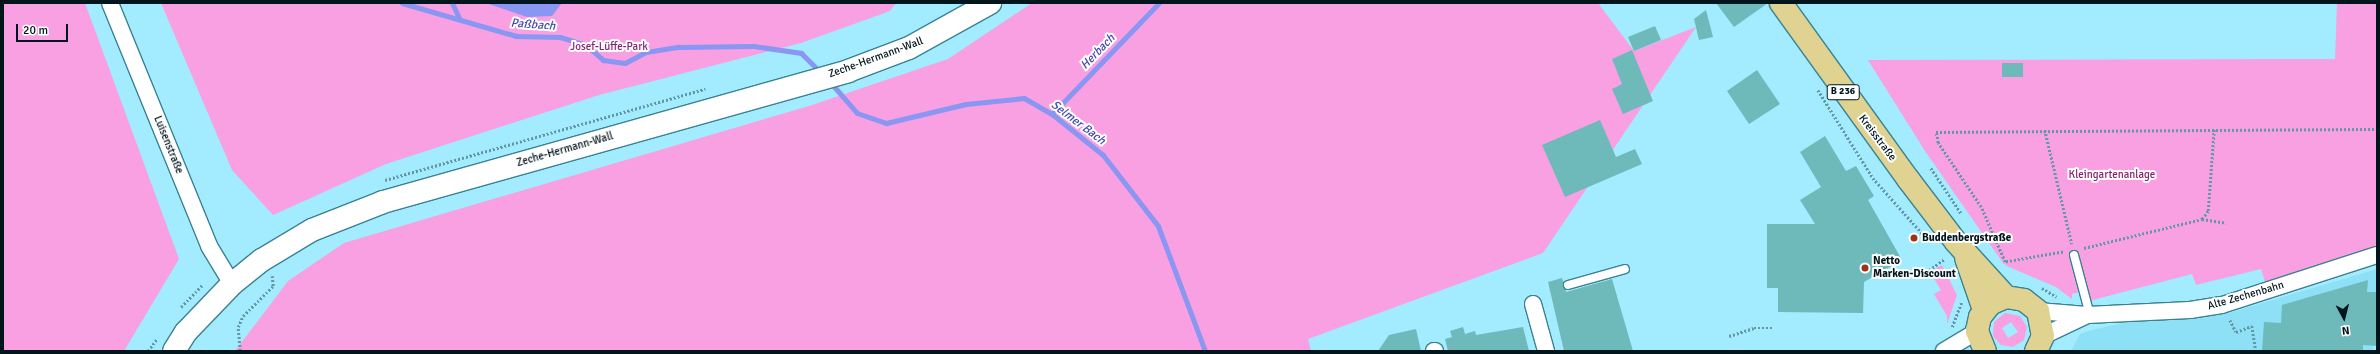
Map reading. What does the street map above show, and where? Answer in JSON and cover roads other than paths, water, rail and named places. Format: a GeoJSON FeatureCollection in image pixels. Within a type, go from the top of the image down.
{"type":"FeatureCollection","features":[{"type":"Feature","properties":{"kind":"main road","name":"Kreisstraße"},"geometry":{"type":"LineString","coordinates":[[1781,3],[1846,97],[1953,258],[1984,310]]}},
{"type":"Feature","properties":{"kind":"main road","name":"Kreisstraße"},"geometry":{"type":"LineString","coordinates":[[1953,258],[2006,297]]}},
{"type":"Feature","properties":{"kind":"main road"},"geometry":{"type":"LineString","coordinates":[[1981,341],[1984,310],[2006,297],[2024,300],[2038,311],[2039,343]]}},
{"type":"Feature","properties":{"kind":"street","name":"Luisenstraße"},"geometry":{"type":"LineString","coordinates":[[110,3],[209,246],[232,284]]}},
{"type":"Feature","properties":{"kind":"street","name":"Zeche-Hermann-Wall"},"geometry":{"type":"LineString","coordinates":[[174,351],[186,332],[232,284],[262,260],[312,230],[383,202],[848,71],[909,48],[990,3]]}},
{"type":"Feature","properties":{"kind":"street","name":"Alte Zechenbahn"},"geometry":{"type":"LineString","coordinates":[[2038,311],[2088,315],[2190,310],[2222,304],[2377,255]]}},
{"type":"Feature","properties":{"kind":"street"},"geometry":{"type":"LineString","coordinates":[[1533,304],[1546,351]]}},
{"type":"Feature","properties":{"kind":"street","name":"Alte Zechenbahn"},"geometry":{"type":"LineString","coordinates":[[2039,343],[2088,315]]}},
{"type":"Feature","properties":{"kind":"street"},"geometry":{"type":"LineString","coordinates":[[1944,351],[1981,341]]}},
{"type":"Feature","properties":{"kind":"lane"},"geometry":{"type":"LineString","coordinates":[[2071,252],[2088,315]]}},
{"type":"Feature","properties":{"kind":"lane"},"geometry":{"type":"LineString","coordinates":[[1568,285],[1625,269]]}},
{"type":"Feature","properties":{"kind":"water"},"geometry":{"type":"Polygon","coordinates":[[[486,3],[562,3],[552,16],[527,17],[486,3]]]}},
{"type":"Feature","properties":{"kind":"waterway","name":"Paßbach"},"geometry":{"type":"LineString","coordinates":[[402,3],[516,36],[560,37],[586,45],[603,60],[625,63],[646,52],[679,47],[754,46],[801,53],[820,72]]}},
{"type":"Feature","properties":{"kind":"waterway"},"geometry":{"type":"LineString","coordinates":[[452,3],[459,18]]}},
{"type":"Feature","properties":{"kind":"waterway","name":"Herbach"},"geometry":{"type":"LineString","coordinates":[[1052,114],[1159,3]]}},
{"type":"Feature","properties":{"kind":"waterway","name":"Selmer Bach"},"geometry":{"type":"LineString","coordinates":[[830,82],[857,113],[886,123],[966,104],[1024,98],[1052,114],[1103,155],[1158,226],[1205,351]]}},
{"type":"Feature","properties":{"kind":"place","name":"Buddenbergstraße"},"geometry":{"type":"Point","coordinates":[1914,238]}},
{"type":"Feature","properties":{"kind":"place","name":"Netto Marken-Discount"},"geometry":{"type":"Point","coordinates":[1865,268]}},
{"type":"Feature","properties":{"kind":"park label","name":"Josef-Lüffe-Park"},"geometry":{"type":"Point","coordinates":[609,47]}},
{"type":"Feature","properties":{"kind":"park label","name":"Kleingartenanlage"},"geometry":{"type":"Point","coordinates":[2112,175]}}]}
